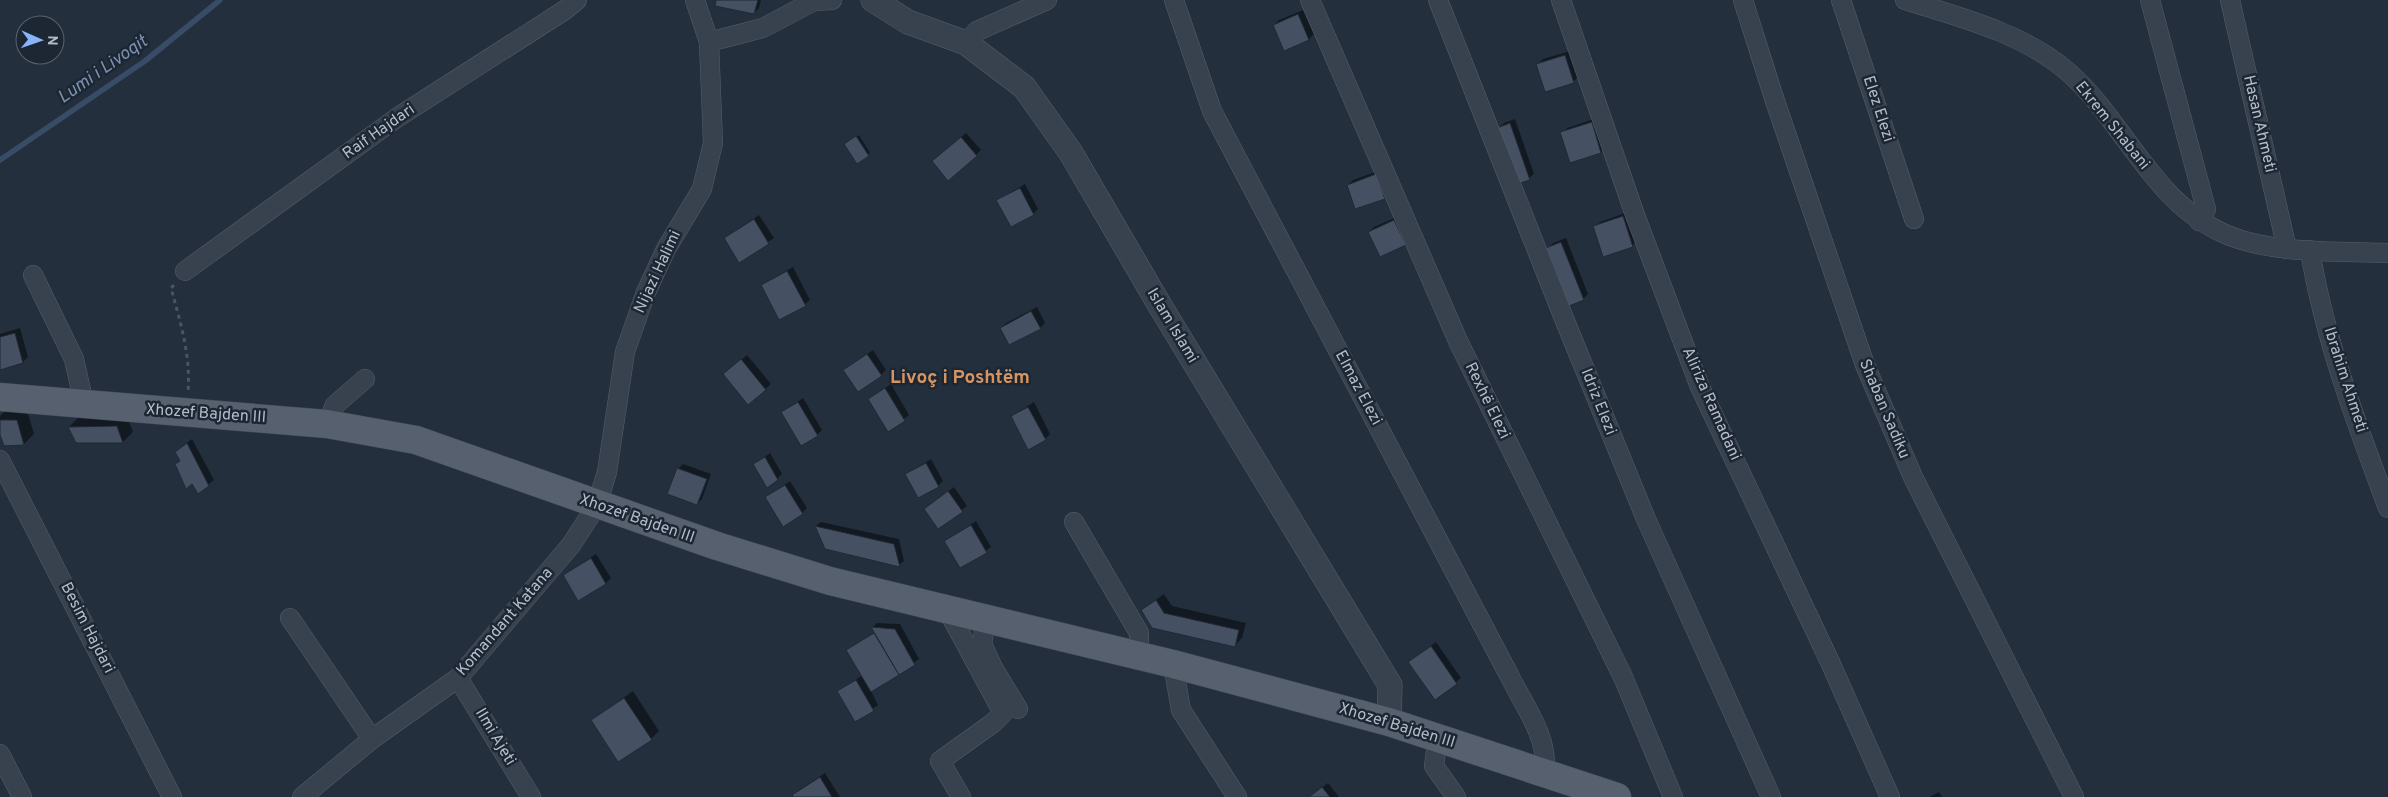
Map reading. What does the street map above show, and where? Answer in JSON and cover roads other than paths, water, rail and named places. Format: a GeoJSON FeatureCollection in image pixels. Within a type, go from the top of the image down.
{"type":"FeatureCollection","features":[{"type":"Feature","properties":{"kind":"main road","name":"Xhozef Bajden III"},"geometry":{"type":"LineString","coordinates":[[0,397],[327,424],[416,440],[597,505],[830,581],[1173,664],[1389,722],[1617,797]]}},
{"type":"Feature","properties":{"kind":"street","name":"Raif Hajdari"},"geometry":{"type":"LineString","coordinates":[[185,270],[398,117],[565,10],[577,0]]}},
{"type":"Feature","properties":{"kind":"street"},"geometry":{"type":"LineString","coordinates":[[695,0],[709,42],[763,28],[819,0]]}},
{"type":"Feature","properties":{"kind":"street","name":"Islam Islami"},"geometry":{"type":"LineString","coordinates":[[873,0],[908,22],[966,43],[1024,87],[1071,153],[1159,304],[1390,685],[1389,722]]}},
{"type":"Feature","properties":{"kind":"street"},"geometry":{"type":"LineString","coordinates":[[966,43],[977,31],[1047,0]]}},
{"type":"Feature","properties":{"kind":"street","name":"Elmaz Elezi"},"geometry":{"type":"LineString","coordinates":[[1174,0],[1212,111],[1509,674],[1543,742],[1547,758],[1544,772]]}},
{"type":"Feature","properties":{"kind":"street","name":"Rexhë Elezi"},"geometry":{"type":"LineString","coordinates":[[1310,0],[1458,341],[1622,677],[1673,797]]}},
{"type":"Feature","properties":{"kind":"street","name":"Idriz Elezi"},"geometry":{"type":"LineString","coordinates":[[1438,0],[1562,316],[1642,509],[1771,797]]}},
{"type":"Feature","properties":{"kind":"street","name":"Aliriza Ramadani"},"geometry":{"type":"LineString","coordinates":[[1561,0],[1635,215],[1700,387],[1822,645],[1890,797]]}},
{"type":"Feature","properties":{"kind":"street","name":"Shaban Sadiku"},"geometry":{"type":"LineString","coordinates":[[1743,0],[1774,98],[1865,365],[1913,477],[2074,797]]}},
{"type":"Feature","properties":{"kind":"street","name":"Elez Elezi"},"geometry":{"type":"LineString","coordinates":[[1842,0],[1914,219]]}},
{"type":"Feature","properties":{"kind":"street","name":"Ekrem Shabani"},"geometry":{"type":"LineString","coordinates":[[1905,0],[1962,18],[2026,44],[2066,71],[2091,96],[2163,190],[2199,221],[2231,237],[2287,249],[2388,252]]}},
{"type":"Feature","properties":{"kind":"street"},"geometry":{"type":"LineString","coordinates":[[2150,0],[2206,209],[2199,221]]}},
{"type":"Feature","properties":{"kind":"street","name":"Hasan Ahmeti"},"geometry":{"type":"LineString","coordinates":[[2230,0],[2287,249]]}},
{"type":"Feature","properties":{"kind":"street","name":"Nijazi Halimi"},"geometry":{"type":"LineString","coordinates":[[597,505],[607,472],[625,352],[646,292],[666,249],[702,189],[713,143],[709,42]]}},
{"type":"Feature","properties":{"kind":"street","name":"Ibrahim Ahmeti"},"geometry":{"type":"LineString","coordinates":[[2310,250],[2314,276],[2328,330],[2388,508]]}},
{"type":"Feature","properties":{"kind":"street"},"geometry":{"type":"LineString","coordinates":[[33,275],[74,359],[84,404]]}},
{"type":"Feature","properties":{"kind":"street"},"geometry":{"type":"LineString","coordinates":[[327,424],[335,405],[365,379]]}},
{"type":"Feature","properties":{"kind":"street","name":"Besim Hajdari"},"geometry":{"type":"LineString","coordinates":[[0,460],[172,797]]}},
{"type":"Feature","properties":{"kind":"street","name":"Komandant Katana"},"geometry":{"type":"LineString","coordinates":[[302,797],[372,739],[458,678],[571,545],[597,505]]}},
{"type":"Feature","properties":{"kind":"street"},"geometry":{"type":"LineString","coordinates":[[1074,522],[1139,633],[1139,656]]}},
{"type":"Feature","properties":{"kind":"street"},"geometry":{"type":"LineString","coordinates":[[948,611],[1003,712],[993,723],[940,761],[961,797]]}},
{"type":"Feature","properties":{"kind":"street"},"geometry":{"type":"LineString","coordinates":[[290,618],[372,739]]}},
{"type":"Feature","properties":{"kind":"street"},"geometry":{"type":"LineString","coordinates":[[986,619],[982,644],[993,668],[1018,709]]}},
{"type":"Feature","properties":{"kind":"street"},"geometry":{"type":"LineString","coordinates":[[1173,664],[1181,710],[1237,797]]}},
{"type":"Feature","properties":{"kind":"street","name":"Ilmi Ajeti"},"geometry":{"type":"LineString","coordinates":[[458,678],[531,797]]}},
{"type":"Feature","properties":{"kind":"street"},"geometry":{"type":"LineString","coordinates":[[1438,738],[1434,766],[1456,797]]}},
{"type":"Feature","properties":{"kind":"street"},"geometry":{"type":"LineString","coordinates":[[0,754],[22,797]]}},
{"type":"Feature","properties":{"kind":"waterway","name":"Lumi i Livoqit"},"geometry":{"type":"LineString","coordinates":[[0,160],[145,61],[220,0]]}},
{"type":"Feature","properties":{"kind":"district","name":"Livoç i Poshtëm"},"geometry":{"type":"Point","coordinates":[960,378]}}]}
